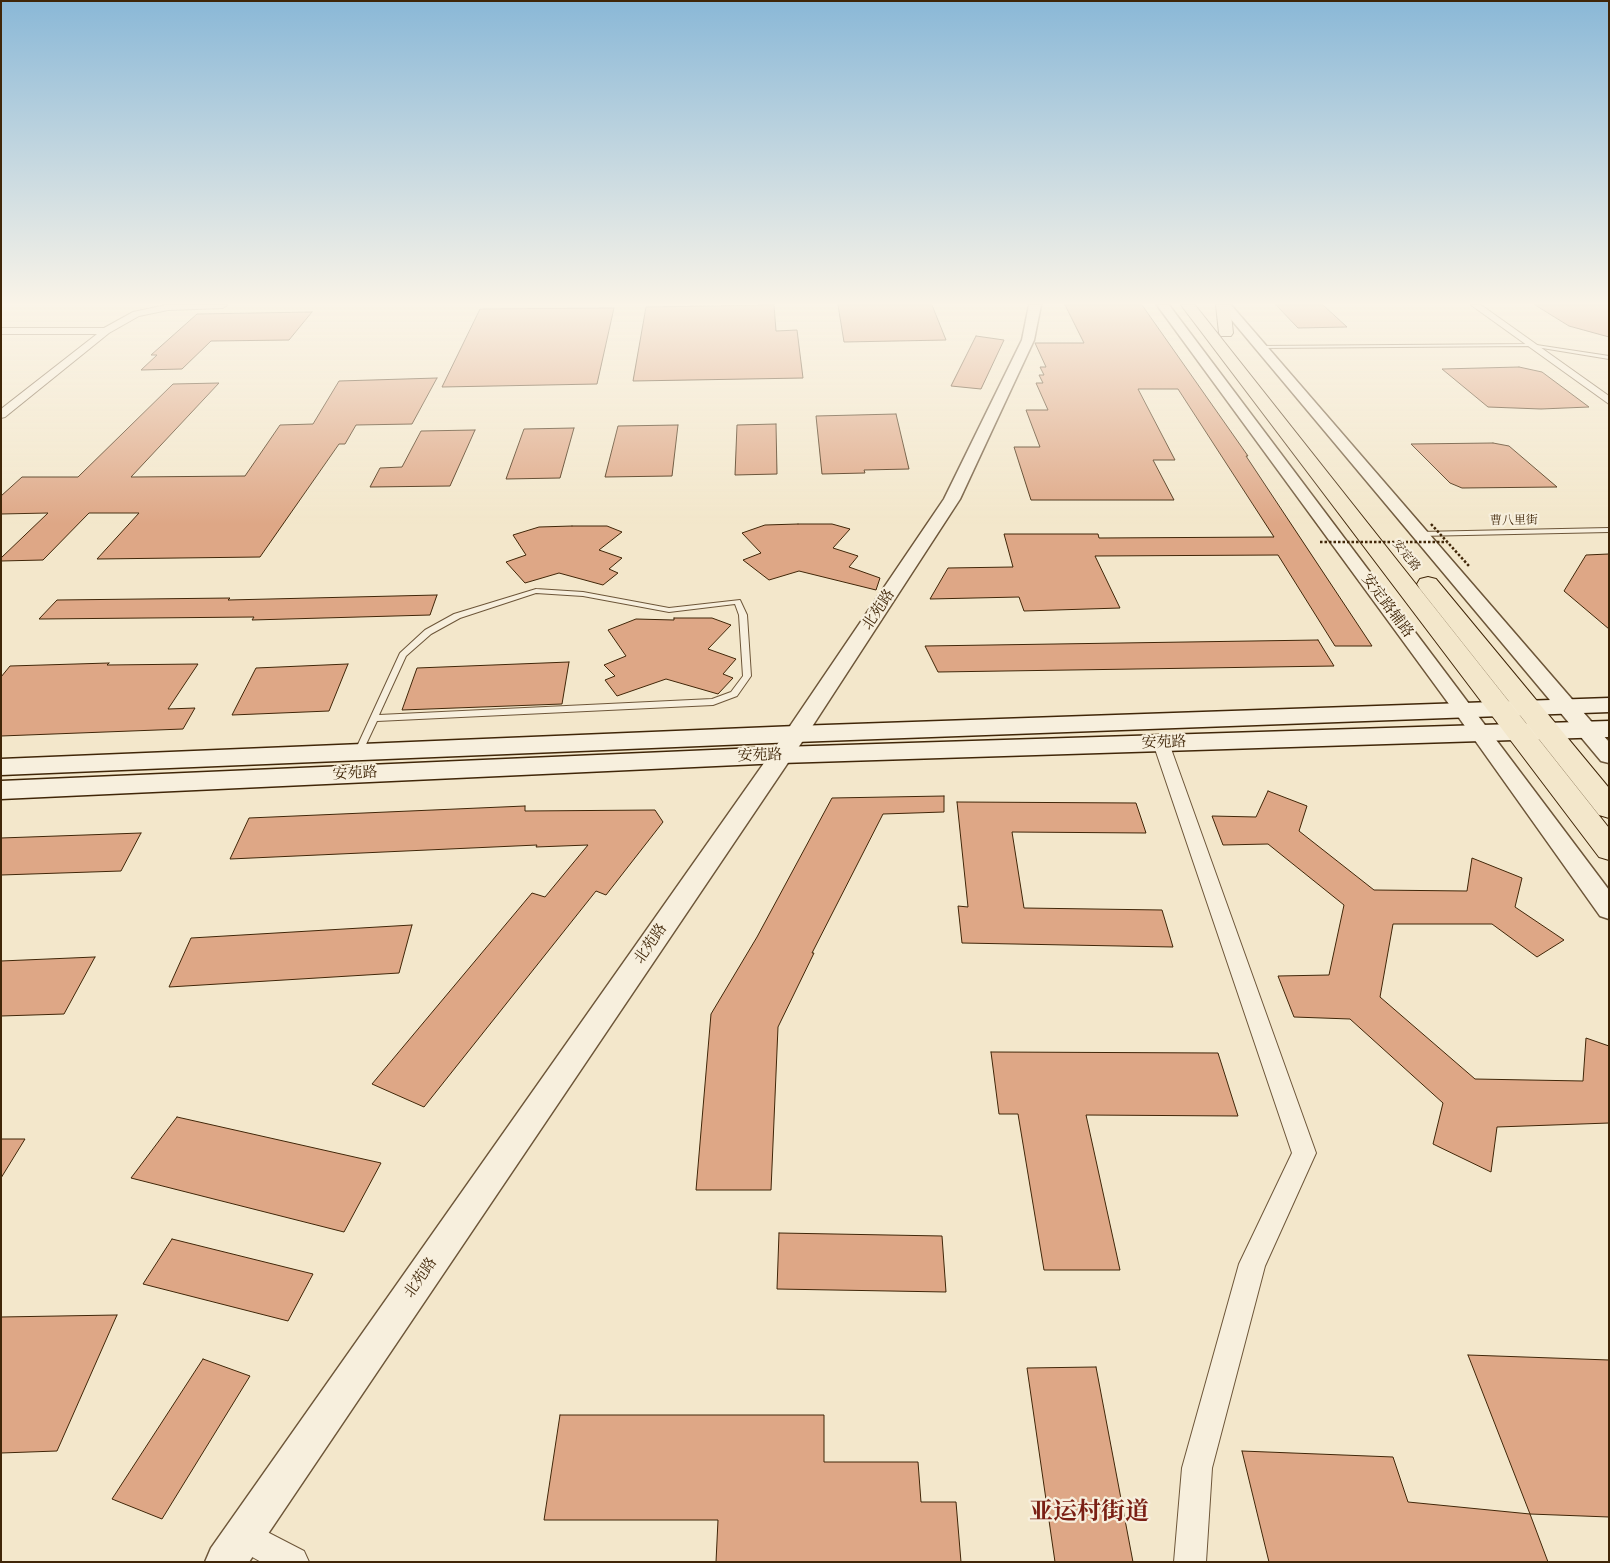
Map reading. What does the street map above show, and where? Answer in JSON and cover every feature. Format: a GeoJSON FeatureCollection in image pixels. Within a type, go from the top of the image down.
{"type":"FeatureCollection","features":[{"type":"Feature","properties":{"kind":"main road","name":"安定路"},"geometry":{"type":"LineString","coordinates":[[1245,378],[1500,708],[1546,731],[1609,808]]}},
{"type":"Feature","properties":{"kind":"main road","name":"安定路"},"geometry":{"type":"LineString","coordinates":[[1261,378],[1523,719],[1609,849]]}},
{"type":"Feature","properties":{"kind":"main road","name":"安苑路"},"geometry":{"type":"LineString","coordinates":[[1,767],[358,753],[789,744],[1162,743],[1480,733],[1565,706],[1609,705]]}},
{"type":"Feature","properties":{"kind":"main road","name":"安苑路"},"geometry":{"type":"LineString","coordinates":[[1,790],[789,744],[1500,708]]}},
{"type":"Feature","properties":{"kind":"main road"},"geometry":{"type":"LineString","coordinates":[[1546,731],[1598,729]]}},
{"type":"Feature","properties":{"kind":"street"},"geometry":{"type":"LineString","coordinates":[[1,415],[47,378]]}},
{"type":"Feature","properties":{"kind":"street","name":"北苑路"},"geometry":{"type":"LineString","coordinates":[[225,1562],[789,744],[952,499],[1010,378]]}},
{"type":"Feature","properties":{"kind":"street","name":"安定路辅路"},"geometry":{"type":"LineString","coordinates":[[1217,378],[1609,909]]}},
{"type":"Feature","properties":{"kind":"street"},"geometry":{"type":"LineString","coordinates":[[1289,378],[1425,529],[1565,706],[1598,729],[1609,756]]}},
{"type":"Feature","properties":{"kind":"street"},"geometry":{"type":"LineString","coordinates":[[1576,378],[1609,401]]}},
{"type":"Feature","properties":{"kind":"street","name":"安定路"},"geometry":{"type":"LineString","coordinates":[[1372,586],[1381,552]]}},
{"type":"Feature","properties":{"kind":"street"},"geometry":{"type":"LineString","coordinates":[[1162,743],[1304,1153],[1252,1264],[1197,1468],[1190,1562]]}},
{"type":"Feature","properties":{"kind":"street"},"geometry":{"type":"LineString","coordinates":[[244,1535],[293,1562]]}},
{"type":"Feature","properties":{"kind":"lane","name":"曹八里街"},"geometry":{"type":"LineString","coordinates":[[1425,529],[1609,530]]}},
{"type":"Feature","properties":{"kind":"lane"},"geometry":{"type":"LineString","coordinates":[[358,753],[374,718],[403,655],[428,632],[457,616],[536,590],[583,594],[669,610],[737,602],[743,615],[746,676],[734,694],[713,702],[374,718]]}},
{"type":"Feature","properties":{"kind":"path"},"geometry":{"type":"LineString","coordinates":[[1425,529],[1448,542],[1469,566]]}},
{"type":"Feature","properties":{"kind":"path"},"geometry":{"type":"LineString","coordinates":[[1320,542],[1448,542]]}},
{"type":"Feature","properties":{"kind":"building"},"geometry":{"type":"Polygon","coordinates":[[[437,378],[412,424],[356,425],[345,444],[339,444],[260,557],[97,559],[139,513],[89,513],[43,560],[1,561],[1,558],[48,513],[1,514],[1,496],[22,477],[78,477],[173,384],[219,383],[131,477],[245,476],[280,425],[313,424],[339,381],[437,378]]]}},
{"type":"Feature","properties":{"kind":"building"},"geometry":{"type":"Polygon","coordinates":[[[446,378],[598,378],[597,384],[442,387],[446,378]]]}},
{"type":"Feature","properties":{"kind":"building"},"geometry":{"type":"Polygon","coordinates":[[[634,378],[803,378],[633,381],[634,378]]]}},
{"type":"Feature","properties":{"kind":"building"},"geometry":{"type":"Polygon","coordinates":[[[955,378],[986,378],[981,389],[951,386],[955,378]]]}},
{"type":"Feature","properties":{"kind":"building"},"geometry":{"type":"Polygon","coordinates":[[[1040,378],[1193,378],[1248,456],[1246,456],[1372,646],[1335,646],[1278,555],[1095,556],[1120,608],[1024,611],[1019,597],[930,599],[948,568],[1013,567],[1004,534],[1098,534],[1099,538],[1274,537],[1178,389],[1138,389],[1175,460],[1153,460],[1174,500],[1031,500],[1014,447],[1040,447],[1026,410],[1048,410],[1036,383],[1043,383],[1040,378]]]}},
{"type":"Feature","properties":{"kind":"building"},"geometry":{"type":"Polygon","coordinates":[[[1453,378],[1550,378],[1589,407],[1541,409],[1488,407],[1453,378]]]}},
{"type":"Feature","properties":{"kind":"building"},"geometry":{"type":"Polygon","coordinates":[[[896,414],[909,469],[864,470],[865,473],[822,474],[816,416],[896,414]]]}},
{"type":"Feature","properties":{"kind":"building"},"geometry":{"type":"Polygon","coordinates":[[[776,424],[777,474],[735,475],[737,425],[776,424]]]}},
{"type":"Feature","properties":{"kind":"building"},"geometry":{"type":"Polygon","coordinates":[[[678,425],[672,476],[605,477],[618,426],[678,425]]]}},
{"type":"Feature","properties":{"kind":"building"},"geometry":{"type":"Polygon","coordinates":[[[574,428],[560,478],[506,479],[524,429],[574,428]]]}},
{"type":"Feature","properties":{"kind":"building"},"geometry":{"type":"Polygon","coordinates":[[[475,430],[450,486],[370,487],[380,468],[402,467],[421,431],[475,430]]]}},
{"type":"Feature","properties":{"kind":"building"},"geometry":{"type":"Polygon","coordinates":[[[1493,443],[1509,446],[1557,487],[1462,488],[1450,483],[1411,444],[1493,443]]]}},
{"type":"Feature","properties":{"kind":"building"},"geometry":{"type":"Polygon","coordinates":[[[832,524],[850,529],[833,548],[858,556],[849,567],[880,578],[876,590],[799,571],[769,580],[743,560],[761,553],[742,533],[765,525],[832,524]]]}},
{"type":"Feature","properties":{"kind":"building"},"geometry":{"type":"Polygon","coordinates":[[[607,526],[622,532],[599,550],[622,558],[609,569],[618,573],[603,585],[559,573],[525,583],[506,562],[526,555],[513,535],[539,527],[607,526]]]}},
{"type":"Feature","properties":{"kind":"building"},"geometry":{"type":"Polygon","coordinates":[[[1609,554],[1609,629],[1564,591],[1586,555],[1609,554]]]}},
{"type":"Feature","properties":{"kind":"building"},"geometry":{"type":"Polygon","coordinates":[[[437,595],[430,615],[252,620],[254,617],[39,619],[57,600],[230,598],[228,600],[437,595]]]}},
{"type":"Feature","properties":{"kind":"building"},"geometry":{"type":"Polygon","coordinates":[[[674,618],[712,618],[731,625],[708,649],[736,659],[723,674],[733,678],[718,694],[666,679],[617,696],[605,680],[615,676],[604,665],[626,656],[608,630],[636,619],[674,620],[674,618]]]}},
{"type":"Feature","properties":{"kind":"building"},"geometry":{"type":"Polygon","coordinates":[[[1318,640],[1334,666],[938,672],[925,646],[1318,640]]]}},
{"type":"Feature","properties":{"kind":"building"},"geometry":{"type":"Polygon","coordinates":[[[569,662],[562,704],[402,710],[417,668],[569,662]]]}},
{"type":"Feature","properties":{"kind":"building"},"geometry":{"type":"Polygon","coordinates":[[[109,663],[107,665],[198,664],[168,709],[195,708],[183,729],[1,736],[1,677],[10,666],[109,663]]]}},
{"type":"Feature","properties":{"kind":"building"},"geometry":{"type":"Polygon","coordinates":[[[348,664],[329,711],[232,715],[256,668],[348,664]]]}},
{"type":"Feature","properties":{"kind":"building"},"geometry":{"type":"Polygon","coordinates":[[[1268,791],[1307,806],[1299,831],[1374,890],[1467,891],[1472,858],[1522,878],[1515,907],[1564,940],[1537,957],[1492,924],[1393,924],[1380,997],[1475,1079],[1583,1081],[1586,1038],[1609,1046],[1609,1123],[1497,1127],[1491,1172],[1433,1144],[1443,1103],[1350,1019],[1294,1017],[1278,976],[1329,975],[1344,905],[1268,844],[1223,845],[1212,816],[1256,817],[1268,791]]]}},
{"type":"Feature","properties":{"kind":"building"},"geometry":{"type":"Polygon","coordinates":[[[944,796],[944,812],[883,814],[812,953],[814,953],[778,1027],[771,1190],[696,1190],[711,1014],[757,937],[832,798],[944,796]]]}},
{"type":"Feature","properties":{"kind":"building"},"geometry":{"type":"Polygon","coordinates":[[[957,802],[1136,803],[1146,833],[1012,832],[1024,908],[1162,910],[1173,947],[962,943],[958,906],[968,907],[957,802]]]}},
{"type":"Feature","properties":{"kind":"building"},"geometry":{"type":"Polygon","coordinates":[[[525,806],[525,811],[655,810],[663,822],[606,895],[596,891],[424,1107],[372,1084],[532,893],[545,897],[588,845],[536,847],[537,845],[230,859],[249,818],[525,806]]]}},
{"type":"Feature","properties":{"kind":"building"},"geometry":{"type":"Polygon","coordinates":[[[141,833],[121,871],[1,875],[1,838],[141,833]]]}},
{"type":"Feature","properties":{"kind":"building"},"geometry":{"type":"Polygon","coordinates":[[[412,925],[399,973],[169,987],[191,938],[412,925]]]}},
{"type":"Feature","properties":{"kind":"building"},"geometry":{"type":"Polygon","coordinates":[[[95,957],[64,1014],[1,1016],[1,961],[95,957]]]}},
{"type":"Feature","properties":{"kind":"building"},"geometry":{"type":"Polygon","coordinates":[[[991,1052],[1218,1053],[1238,1116],[1086,1115],[1120,1270],[1044,1270],[1018,1114],[999,1114],[991,1052]]]}},
{"type":"Feature","properties":{"kind":"building"},"geometry":{"type":"Polygon","coordinates":[[[177,1117],[381,1163],[344,1232],[131,1178],[177,1117]]]}},
{"type":"Feature","properties":{"kind":"building"},"geometry":{"type":"Polygon","coordinates":[[[1,1139],[25,1139],[1,1178],[1,1139]]]}},
{"type":"Feature","properties":{"kind":"building"},"geometry":{"type":"Polygon","coordinates":[[[779,1233],[942,1236],[946,1292],[777,1289],[779,1233]]]}},
{"type":"Feature","properties":{"kind":"building"},"geometry":{"type":"Polygon","coordinates":[[[172,1239],[313,1274],[288,1321],[143,1284],[172,1239]]]}},
{"type":"Feature","properties":{"kind":"building"},"geometry":{"type":"Polygon","coordinates":[[[117,1315],[57,1451],[1,1453],[1,1317],[117,1315]]]}},
{"type":"Feature","properties":{"kind":"building"},"geometry":{"type":"Polygon","coordinates":[[[1468,1355],[1609,1360],[1609,1517],[1530,1514],[1468,1355]]]}},
{"type":"Feature","properties":{"kind":"building"},"geometry":{"type":"Polygon","coordinates":[[[203,1359],[250,1376],[162,1519],[112,1499],[203,1359]]]}},
{"type":"Feature","properties":{"kind":"building"},"geometry":{"type":"Polygon","coordinates":[[[1096,1367],[1133,1562],[1055,1562],[1027,1368],[1096,1367]]]}},
{"type":"Feature","properties":{"kind":"building"},"geometry":{"type":"Polygon","coordinates":[[[560,1415],[824,1415],[824,1462],[918,1462],[921,1502],[956,1502],[961,1562],[716,1562],[718,1520],[544,1520],[560,1415]]]}},
{"type":"Feature","properties":{"kind":"building"},"geometry":{"type":"Polygon","coordinates":[[[1242,1451],[1393,1457],[1408,1502],[1530,1514],[1548,1562],[1269,1562],[1242,1451]]]}},
{"type":"Feature","properties":{"kind":"district","name":"亚运村街道"},"geometry":{"type":"Point","coordinates":[1089,1513]}}]}
